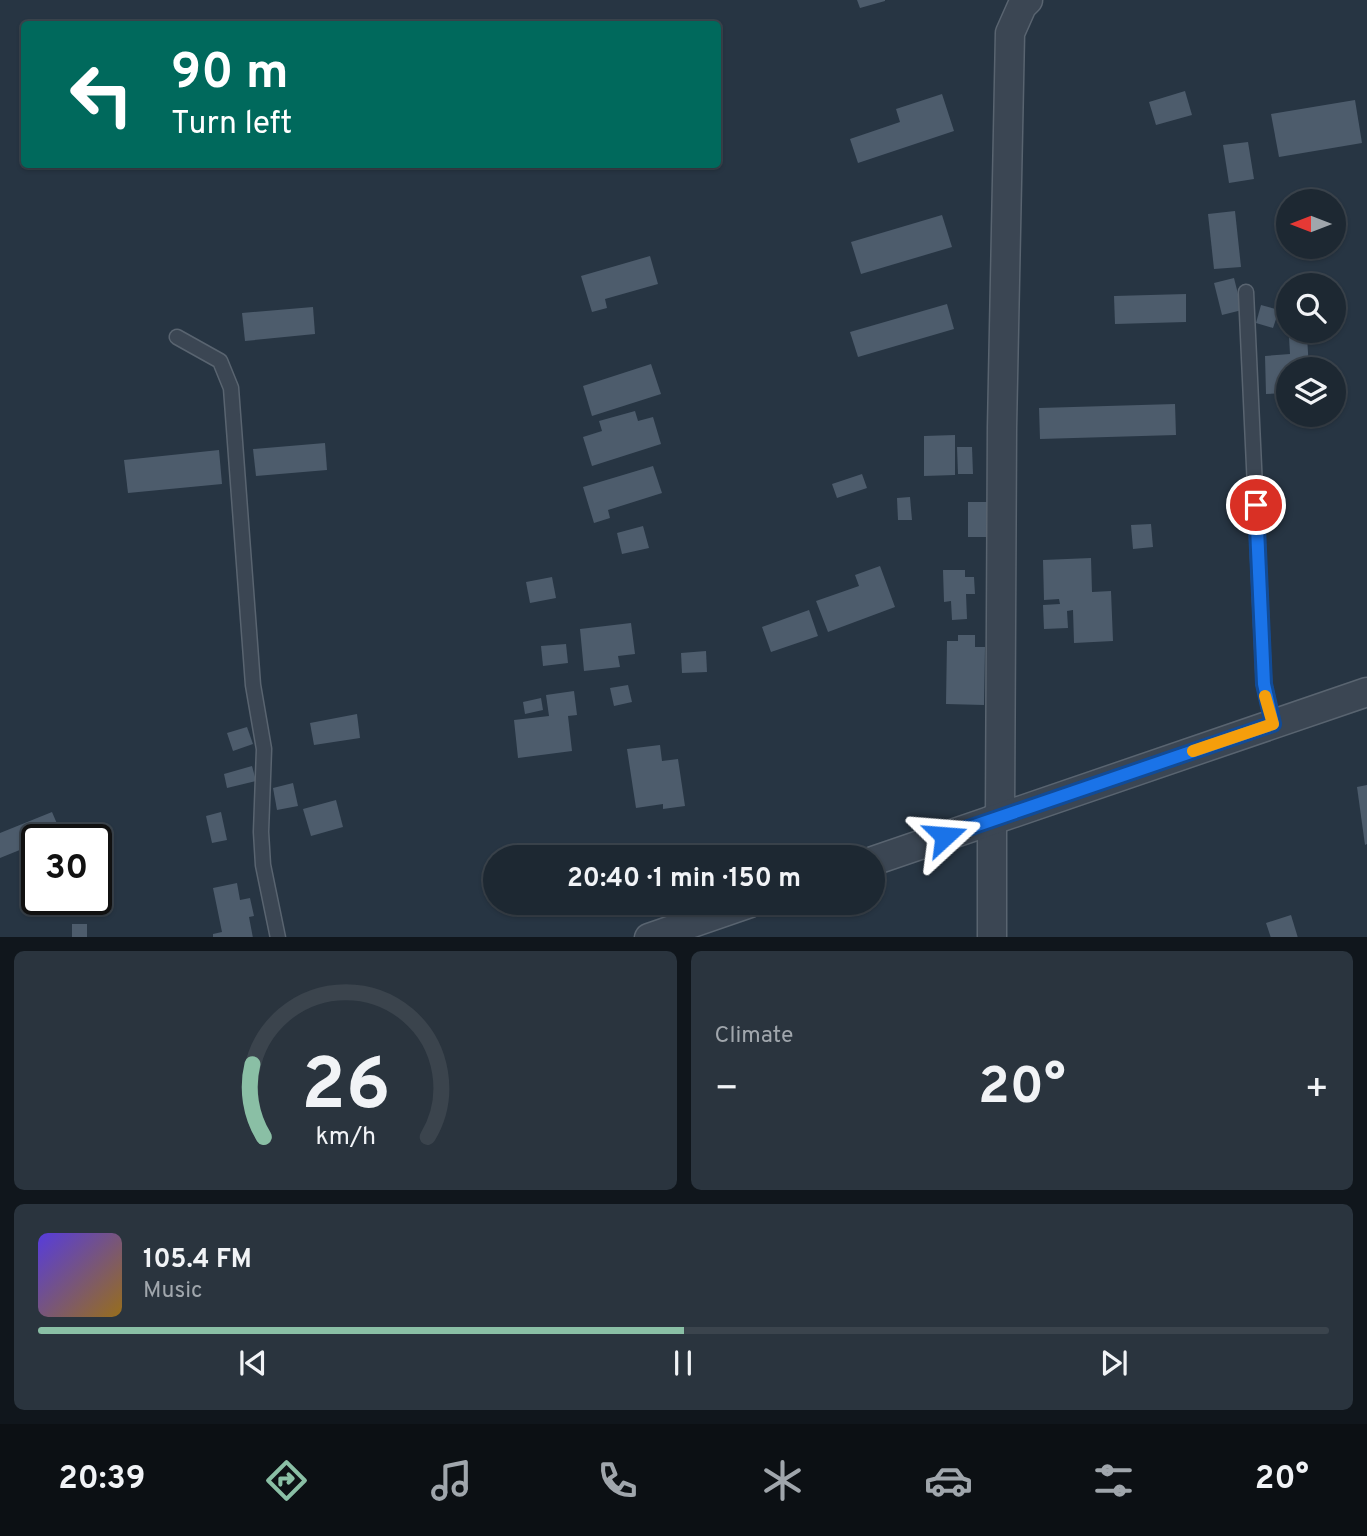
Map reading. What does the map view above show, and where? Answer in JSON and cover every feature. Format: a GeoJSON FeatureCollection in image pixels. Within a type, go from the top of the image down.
{"type":"FeatureCollection","features":[{"type":"Feature","properties":{"kind":"street"},"geometry":{"type":"LineString","coordinates":[[992,937],[1010,33],[1021,6],[1028,0]]}},
{"type":"Feature","properties":{"kind":"street"},"geometry":{"type":"LineString","coordinates":[[885,857],[1367,692]]}},
{"type":"Feature","properties":{"kind":"street"},"geometry":{"type":"LineString","coordinates":[[649,937],[683,932],[722,915]]}},
{"type":"Feature","properties":{"kind":"lane"},"geometry":{"type":"LineString","coordinates":[[1246,292],[1264,684],[1273,724]]}},
{"type":"Feature","properties":{"kind":"lane"},"geometry":{"type":"LineString","coordinates":[[177,337],[220,361],[231,388],[253,685],[264,749],[261,832],[263,865],[278,937]]}},
{"type":"Feature","properties":{"kind":"building"},"geometry":{"type":"Polygon","coordinates":[[[857,0],[885,0],[885,1],[860,8],[857,0]]]}},
{"type":"Feature","properties":{"kind":"building"},"geometry":{"type":"Polygon","coordinates":[[[1185,91],[1192,115],[1156,125],[1149,102],[1185,91]]]}},
{"type":"Feature","properties":{"kind":"building"},"geometry":{"type":"Polygon","coordinates":[[[942,94],[954,131],[858,163],[850,139],[900,122],[896,109],[942,94]]]}},
{"type":"Feature","properties":{"kind":"building"},"geometry":{"type":"Polygon","coordinates":[[[1355,100],[1362,143],[1279,157],[1271,114],[1355,100]]]}},
{"type":"Feature","properties":{"kind":"building"},"geometry":{"type":"Polygon","coordinates":[[[1248,142],[1254,179],[1229,183],[1223,145],[1248,142]]]}},
{"type":"Feature","properties":{"kind":"building"},"geometry":{"type":"Polygon","coordinates":[[[1235,211],[1241,267],[1214,269],[1208,214],[1235,211]]]}},
{"type":"Feature","properties":{"kind":"building"},"geometry":{"type":"Polygon","coordinates":[[[942,215],[952,247],[861,274],[851,242],[942,215]]]}},
{"type":"Feature","properties":{"kind":"building"},"geometry":{"type":"Polygon","coordinates":[[[650,256],[658,284],[605,299],[607,308],[592,312],[581,276],[650,256]]]}},
{"type":"Feature","properties":{"kind":"building"},"geometry":{"type":"Polygon","coordinates":[[[1234,278],[1242,310],[1222,315],[1214,283],[1234,278]]]}},
{"type":"Feature","properties":{"kind":"building"},"geometry":{"type":"Polygon","coordinates":[[[1186,294],[1186,322],[1115,324],[1114,296],[1186,294]]]}},
{"type":"Feature","properties":{"kind":"building"},"geometry":{"type":"Polygon","coordinates":[[[947,304],[954,329],[858,357],[850,332],[947,304]]]}},
{"type":"Feature","properties":{"kind":"building"},"geometry":{"type":"Polygon","coordinates":[[[1261,305],[1276,309],[1273,328],[1256,323],[1261,305]]]}},
{"type":"Feature","properties":{"kind":"building"},"geometry":{"type":"Polygon","coordinates":[[[313,307],[315,334],[245,341],[242,313],[313,307]]]}},
{"type":"Feature","properties":{"kind":"building"},"geometry":{"type":"Polygon","coordinates":[[[1289,343],[1307,343],[1308,357],[1276,357],[1276,394],[1266,394],[1265,356],[1290,354],[1289,343]]]}},
{"type":"Feature","properties":{"kind":"building"},"geometry":{"type":"Polygon","coordinates":[[[651,364],[661,394],[592,416],[583,386],[651,364]]]}},
{"type":"Feature","properties":{"kind":"building"},"geometry":{"type":"Polygon","coordinates":[[[1175,404],[1176,435],[1040,439],[1039,408],[1175,404]]]}},
{"type":"Feature","properties":{"kind":"building"},"geometry":{"type":"Polygon","coordinates":[[[635,411],[638,421],[653,417],[661,444],[592,466],[583,437],[602,431],[599,421],[635,411]]]}},
{"type":"Feature","properties":{"kind":"building"},"geometry":{"type":"Polygon","coordinates":[[[955,435],[955,475],[924,476],[924,436],[955,435]]]}},
{"type":"Feature","properties":{"kind":"building"},"geometry":{"type":"Polygon","coordinates":[[[325,443],[327,470],[256,476],[253,449],[325,443]]]}},
{"type":"Feature","properties":{"kind":"building"},"geometry":{"type":"Polygon","coordinates":[[[957,447],[972,447],[973,474],[958,474],[957,447]]]}},
{"type":"Feature","properties":{"kind":"building"},"geometry":{"type":"Polygon","coordinates":[[[219,450],[222,484],[128,493],[124,460],[219,450]]]}},
{"type":"Feature","properties":{"kind":"building"},"geometry":{"type":"Polygon","coordinates":[[[653,466],[662,493],[608,510],[610,518],[594,523],[583,487],[653,466]]]}},
{"type":"Feature","properties":{"kind":"building"},"geometry":{"type":"Polygon","coordinates":[[[862,474],[867,488],[837,498],[832,484],[862,474]]]}},
{"type":"Feature","properties":{"kind":"building"},"geometry":{"type":"Polygon","coordinates":[[[910,497],[912,520],[898,520],[897,498],[910,497]]]}},
{"type":"Feature","properties":{"kind":"building"},"geometry":{"type":"Polygon","coordinates":[[[968,502],[993,502],[993,537],[968,537],[968,502]]]}},
{"type":"Feature","properties":{"kind":"building"},"geometry":{"type":"Polygon","coordinates":[[[1151,524],[1153,547],[1133,549],[1131,525],[1151,524]]]}},
{"type":"Feature","properties":{"kind":"building"},"geometry":{"type":"Polygon","coordinates":[[[643,526],[649,548],[622,554],[617,533],[643,526]]]}},
{"type":"Feature","properties":{"kind":"building"},"geometry":{"type":"Polygon","coordinates":[[[1091,558],[1092,592],[1111,591],[1113,641],[1074,643],[1073,610],[1067,611],[1068,628],[1044,629],[1043,605],[1060,604],[1059,599],[1044,600],[1043,560],[1091,558]]]}},
{"type":"Feature","properties":{"kind":"building"},"geometry":{"type":"Polygon","coordinates":[[[880,566],[895,607],[828,632],[816,601],[859,586],[855,575],[880,566]]]}},
{"type":"Feature","properties":{"kind":"building"},"geometry":{"type":"Polygon","coordinates":[[[943,570],[965,570],[965,577],[974,577],[975,594],[966,594],[967,619],[952,620],[951,601],[944,602],[943,570]]]}},
{"type":"Feature","properties":{"kind":"building"},"geometry":{"type":"Polygon","coordinates":[[[552,577],[556,598],[530,603],[526,582],[552,577]]]}},
{"type":"Feature","properties":{"kind":"building"},"geometry":{"type":"Polygon","coordinates":[[[809,610],[818,636],[771,652],[762,627],[809,610]]]}},
{"type":"Feature","properties":{"kind":"building"},"geometry":{"type":"Polygon","coordinates":[[[631,623],[635,654],[618,656],[620,667],[584,671],[580,629],[631,623]]]}},
{"type":"Feature","properties":{"kind":"building"},"geometry":{"type":"Polygon","coordinates":[[[958,635],[975,635],[975,647],[985,647],[984,705],[946,704],[947,641],[958,641],[958,635]]]}},
{"type":"Feature","properties":{"kind":"building"},"geometry":{"type":"Polygon","coordinates":[[[566,644],[568,663],[543,666],[541,646],[566,644]]]}},
{"type":"Feature","properties":{"kind":"building"},"geometry":{"type":"Polygon","coordinates":[[[706,651],[707,672],[682,673],[681,653],[706,651]]]}},
{"type":"Feature","properties":{"kind":"building"},"geometry":{"type":"Polygon","coordinates":[[[628,685],[632,702],[614,706],[610,688],[628,685]]]}},
{"type":"Feature","properties":{"kind":"building"},"geometry":{"type":"Polygon","coordinates":[[[574,691],[577,715],[568,716],[572,751],[518,758],[514,720],[549,716],[546,695],[574,691]]]}},
{"type":"Feature","properties":{"kind":"building"},"geometry":{"type":"Polygon","coordinates":[[[541,698],[543,710],[525,714],[523,702],[541,698]]]}},
{"type":"Feature","properties":{"kind":"building"},"geometry":{"type":"Polygon","coordinates":[[[357,714],[360,738],[314,745],[310,723],[357,714]]]}},
{"type":"Feature","properties":{"kind":"building"},"geometry":{"type":"Polygon","coordinates":[[[247,727],[253,744],[233,751],[227,733],[247,727]]]}},
{"type":"Feature","properties":{"kind":"building"},"geometry":{"type":"Polygon","coordinates":[[[660,745],[662,761],[678,759],[685,806],[663,809],[663,804],[636,808],[627,749],[660,745]]]}},
{"type":"Feature","properties":{"kind":"building"},"geometry":{"type":"Polygon","coordinates":[[[252,766],[256,781],[227,788],[224,774],[252,766]]]}},
{"type":"Feature","properties":{"kind":"building"},"geometry":{"type":"Polygon","coordinates":[[[293,783],[298,806],[277,810],[273,788],[293,783]]]}},
{"type":"Feature","properties":{"kind":"building"},"geometry":{"type":"Polygon","coordinates":[[[1367,785],[1367,844],[1365,845],[1357,787],[1367,785]]]}},
{"type":"Feature","properties":{"kind":"building"},"geometry":{"type":"Polygon","coordinates":[[[336,800],[343,827],[311,836],[303,809],[336,800]]]}},
{"type":"Feature","properties":{"kind":"building"},"geometry":{"type":"Polygon","coordinates":[[[52,812],[57,824],[22,824],[52,812]]]}},
{"type":"Feature","properties":{"kind":"building"},"geometry":{"type":"Polygon","coordinates":[[[221,812],[227,840],[212,843],[206,816],[221,812]]]}},
{"type":"Feature","properties":{"kind":"building"},"geometry":{"type":"Polygon","coordinates":[[[21,825],[21,849],[0,858],[0,833],[21,825]]]}},
{"type":"Feature","properties":{"kind":"building"},"geometry":{"type":"Polygon","coordinates":[[[237,883],[240,900],[250,898],[254,916],[249,917],[253,937],[213,937],[213,934],[222,932],[213,888],[237,883]]]}},
{"type":"Feature","properties":{"kind":"building"},"geometry":{"type":"Polygon","coordinates":[[[1291,915],[1298,937],[1271,937],[1266,923],[1291,915]]]}},
{"type":"Feature","properties":{"kind":"building"},"geometry":{"type":"Polygon","coordinates":[[[72,924],[87,924],[87,937],[72,937],[72,924]]]}},
{"type":"Feature","properties":{"kind":"slow traffic"},"geometry":{"type":"LineString","coordinates":[[1193,751],[1273,724],[1265,696]]}},
{"type":"Feature","properties":{"kind":"route"},"geometry":{"type":"LineString","coordinates":[[945,836],[1273,724],[1265,698],[1256,505]]}}]}
